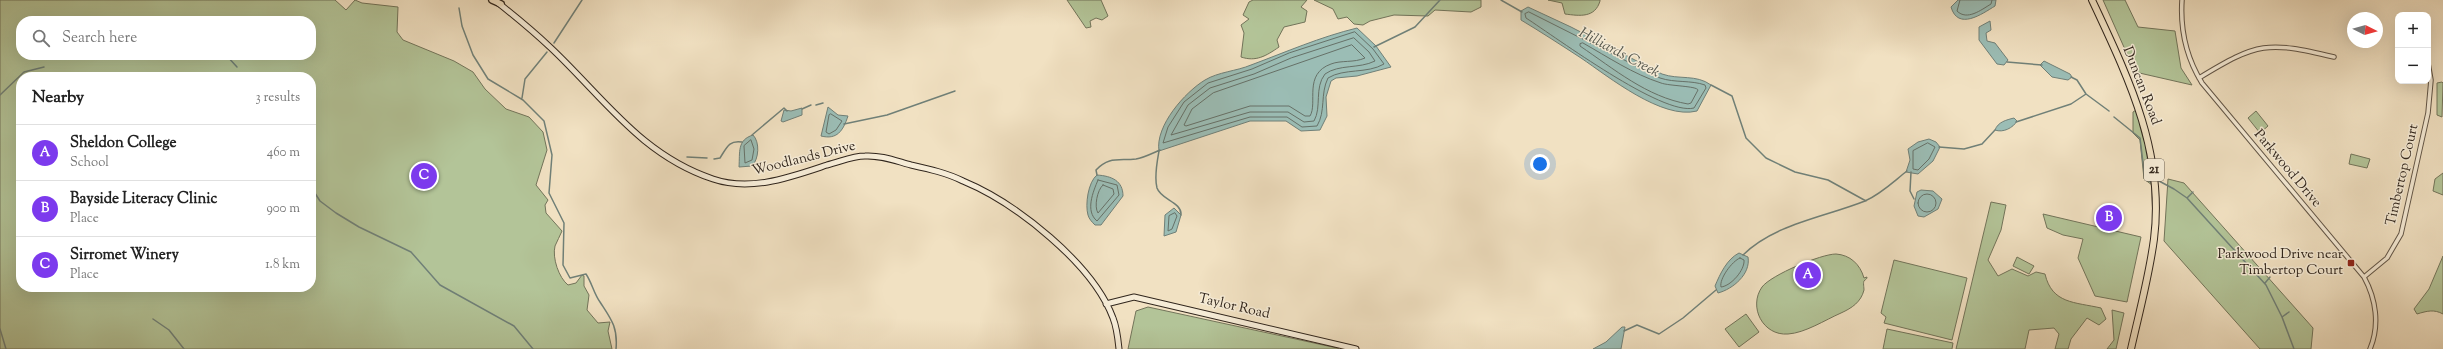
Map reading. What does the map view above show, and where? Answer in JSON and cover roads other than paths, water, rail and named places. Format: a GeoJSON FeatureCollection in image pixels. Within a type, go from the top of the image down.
{"type":"FeatureCollection","features":[{"type":"Feature","properties":{"kind":"highway","name":"Duncan Road"},"geometry":{"type":"LineString","coordinates":[[2092,0],[2136,98],[2147,133],[2156,189],[2154,238],[2149,269],[2131,349]]}},
{"type":"Feature","properties":{"kind":"main road","name":"Woodlands Drive"},"geometry":{"type":"LineString","coordinates":[[497,1],[552,49],[642,141],[666,158],[713,179],[738,184],[757,184],[865,156],[878,156],[942,173],[977,187],[1043,229],[1066,252],[1106,304],[1117,331],[1119,349]]}},
{"type":"Feature","properties":{"kind":"main road","name":"Taylor Road"},"geometry":{"type":"LineString","coordinates":[[1106,304],[1126,298],[1139,298],[1356,349]]}},
{"type":"Feature","properties":{"kind":"street","name":"Parkwood Drive"},"geometry":{"type":"LineString","coordinates":[[2182,0],[2182,29],[2185,44],[2199,78],[2226,114],[2364,277],[2371,291],[2376,321],[2370,349]]}},
{"type":"Feature","properties":{"kind":"street"},"geometry":{"type":"LineString","coordinates":[[2199,78],[2236,55],[2262,47],[2287,46],[2334,57]]}},
{"type":"Feature","properties":{"kind":"street","name":"Timbertop Court"},"geometry":{"type":"LineString","coordinates":[[2364,277],[2387,258],[2401,234],[2428,113],[2431,84]]}},
{"type":"Feature","properties":{"kind":"water"},"geometry":{"type":"Polygon","coordinates":[[[1958,0],[1996,0],[1995,6],[1977,16],[1965,19],[1959,18],[1954,14],[1951,7],[1958,0]]]}},
{"type":"Feature","properties":{"kind":"water"},"geometry":{"type":"Polygon","coordinates":[[[1528,7],[1571,27],[1662,74],[1675,77],[1699,79],[1711,85],[1697,111],[1683,112],[1668,109],[1652,103],[1636,95],[1521,20],[1521,11],[1528,7]]]}},
{"type":"Feature","properties":{"kind":"water"},"geometry":{"type":"Polygon","coordinates":[[[1990,21],[1991,30],[1986,33],[1987,41],[1995,43],[2008,60],[2004,65],[1997,64],[1979,40],[1979,27],[1990,21]]]}},
{"type":"Feature","properties":{"kind":"water"},"geometry":{"type":"Polygon","coordinates":[[[1357,28],[1376,46],[1391,67],[1357,76],[1336,78],[1331,81],[1326,97],[1327,116],[1320,130],[1301,131],[1286,121],[1250,121],[1159,151],[1159,141],[1162,131],[1173,111],[1197,85],[1205,80],[1216,75],[1246,67],[1316,40],[1357,28]]]}},
{"type":"Feature","properties":{"kind":"water"},"geometry":{"type":"Polygon","coordinates":[[[2044,61],[2070,74],[2072,77],[2068,80],[2052,77],[2040,65],[2044,61]]]}},
{"type":"Feature","properties":{"kind":"water"},"geometry":{"type":"Polygon","coordinates":[[[828,107],[838,115],[848,116],[839,133],[831,137],[821,136],[828,107]]]}},
{"type":"Feature","properties":{"kind":"water"},"geometry":{"type":"Polygon","coordinates":[[[802,108],[802,115],[783,122],[781,121],[784,110],[791,111],[802,108]]]}},
{"type":"Feature","properties":{"kind":"water"},"geometry":{"type":"Polygon","coordinates":[[[2014,118],[2017,121],[2010,128],[2001,131],[1995,130],[2000,123],[2014,118]]]}},
{"type":"Feature","properties":{"kind":"water"},"geometry":{"type":"Polygon","coordinates":[[[753,135],[758,146],[756,159],[752,166],[739,167],[740,147],[744,140],[753,135]]]}},
{"type":"Feature","properties":{"kind":"water"},"geometry":{"type":"Polygon","coordinates":[[[1929,139],[1936,142],[1940,147],[1933,161],[1918,174],[1906,172],[1910,160],[1908,149],[1918,142],[1929,139]]]}},
{"type":"Feature","properties":{"kind":"water"},"geometry":{"type":"Polygon","coordinates":[[[1097,175],[1116,180],[1121,187],[1123,196],[1101,225],[1094,224],[1089,218],[1087,211],[1089,188],[1097,175]]]}},
{"type":"Feature","properties":{"kind":"water"},"geometry":{"type":"Polygon","coordinates":[[[1921,190],[1933,191],[1942,199],[1938,209],[1924,217],[1918,216],[1914,206],[1917,192],[1921,190]]]}},
{"type":"Feature","properties":{"kind":"water"},"geometry":{"type":"Polygon","coordinates":[[[1174,208],[1181,215],[1176,232],[1164,236],[1165,215],[1174,208]]]}},
{"type":"Feature","properties":{"kind":"water"},"geometry":{"type":"Polygon","coordinates":[[[1739,253],[1748,257],[1747,269],[1744,275],[1735,284],[1718,293],[1715,286],[1722,272],[1727,263],[1739,253]]]}},
{"type":"Feature","properties":{"kind":"water"},"geometry":{"type":"Polygon","coordinates":[[[1622,327],[1625,327],[1621,349],[1593,349],[1606,342],[1622,327]]]}},
{"type":"Feature","properties":{"kind":"waterway"},"geometry":{"type":"LineString","coordinates":[[554,43],[582,0]]}},
{"type":"Feature","properties":{"kind":"waterway"},"geometry":{"type":"LineString","coordinates":[[1374,47],[1415,27],[1440,0]]}},
{"type":"Feature","properties":{"kind":"waterway","name":"Hilliards Creek"},"geometry":{"type":"LineString","coordinates":[[1501,0],[1522,12]]}},
{"type":"Feature","properties":{"kind":"waterway"},"geometry":{"type":"LineString","coordinates":[[459,8],[462,26],[473,55],[488,79],[523,100],[544,121],[552,155],[549,193],[564,223],[563,265],[570,278],[586,274],[598,299],[613,324],[616,335],[616,349]]}},
{"type":"Feature","properties":{"kind":"waterway"},"geometry":{"type":"LineString","coordinates":[[522,98],[525,79],[547,52]]}},
{"type":"Feature","properties":{"kind":"waterway"},"geometry":{"type":"LineString","coordinates":[[231,60],[237,67]]}},
{"type":"Feature","properties":{"kind":"waterway","name":"Hilliards Creek"},"geometry":{"type":"LineString","coordinates":[[2007,62],[2042,65]]}},
{"type":"Feature","properties":{"kind":"waterway"},"geometry":{"type":"LineString","coordinates":[[24,72],[44,67]]}},
{"type":"Feature","properties":{"kind":"waterway","name":"Hilliards Creek"},"geometry":{"type":"LineString","coordinates":[[2071,77],[2077,80],[2086,94],[2109,111]]}},
{"type":"Feature","properties":{"kind":"waterway"},"geometry":{"type":"LineString","coordinates":[[0,95],[16,80]]}},
{"type":"Feature","properties":{"kind":"waterway","name":"Hilliards Creek"},"geometry":{"type":"LineString","coordinates":[[1711,85],[1732,96],[1746,138],[1766,158],[1795,172],[1828,180],[1866,201]]}},
{"type":"Feature","properties":{"kind":"waterway"},"geometry":{"type":"LineString","coordinates":[[844,124],[887,115],[955,91]]}},
{"type":"Feature","properties":{"kind":"waterway","name":"Hilliards Creek"},"geometry":{"type":"LineString","coordinates":[[2016,122],[2071,104],[2086,94]]}},
{"type":"Feature","properties":{"kind":"waterway"},"geometry":{"type":"LineString","coordinates":[[816,105],[823,103]]}},
{"type":"Feature","properties":{"kind":"waterway"},"geometry":{"type":"LineString","coordinates":[[802,109],[811,105]]}},
{"type":"Feature","properties":{"kind":"waterway"},"geometry":{"type":"LineString","coordinates":[[752,135],[784,108],[787,111]]}},
{"type":"Feature","properties":{"kind":"waterway","name":"Hilliards Creek"},"geometry":{"type":"LineString","coordinates":[[2114,117],[2140,138],[2145,179],[2151,182]]}},
{"type":"Feature","properties":{"kind":"waterway","name":"Hilliards Creek"},"geometry":{"type":"LineString","coordinates":[[1939,147],[1964,149],[1982,144],[1995,130]]}},
{"type":"Feature","properties":{"kind":"waterway"},"geometry":{"type":"LineString","coordinates":[[714,159],[720,158],[731,143],[742,142]]}},
{"type":"Feature","properties":{"kind":"waterway"},"geometry":{"type":"LineString","coordinates":[[1097,175],[1096,170],[1110,161],[1139,158],[1160,150]]}},
{"type":"Feature","properties":{"kind":"waterway"},"geometry":{"type":"LineString","coordinates":[[1159,151],[1156,174],[1157,188],[1159,192],[1178,207],[1181,215]]}},
{"type":"Feature","properties":{"kind":"waterway"},"geometry":{"type":"LineString","coordinates":[[687,157],[707,158]]}},
{"type":"Feature","properties":{"kind":"waterway"},"geometry":{"type":"LineString","coordinates":[[1743,255],[1756,244],[1785,229],[1801,222],[1850,207],[1871,198],[1887,188],[1907,171]]}},
{"type":"Feature","properties":{"kind":"waterway"},"geometry":{"type":"LineString","coordinates":[[1911,172],[1910,191],[1914,199]]}},
{"type":"Feature","properties":{"kind":"waterway","name":"Hilliards Creek"},"geometry":{"type":"LineString","coordinates":[[2159,181],[2187,198],[2266,285],[2282,317],[2294,349]]}},
{"type":"Feature","properties":{"kind":"waterway"},"geometry":{"type":"LineString","coordinates":[[2187,198],[2193,192]]}},
{"type":"Feature","properties":{"kind":"waterway"},"geometry":{"type":"LineString","coordinates":[[316,195],[320,201],[336,213],[359,227],[411,252],[440,285],[514,326],[533,349]]}},
{"type":"Feature","properties":{"kind":"waterway"},"geometry":{"type":"LineString","coordinates":[[2265,283],[2270,277]]}},
{"type":"Feature","properties":{"kind":"waterway"},"geometry":{"type":"LineString","coordinates":[[1624,331],[1637,325],[1659,334],[1683,318],[1716,290]]}},
{"type":"Feature","properties":{"kind":"waterway"},"geometry":{"type":"LineString","coordinates":[[2282,317],[2289,312]]}},
{"type":"Feature","properties":{"kind":"waterway"},"geometry":{"type":"LineString","coordinates":[[153,319],[169,330],[184,349]]}},
{"type":"Feature","properties":{"kind":"waterway"},"geometry":{"type":"LineString","coordinates":[[0,329],[6,349]]}},
{"type":"Feature","properties":{"kind":"place","name":"Sirromet Winery"},"geometry":{"type":"Point","coordinates":[424,176]}},
{"type":"Feature","properties":{"kind":"place","name":"Bayside Literacy Clinic"},"geometry":{"type":"Point","coordinates":[2109,218]}},
{"type":"Feature","properties":{"kind":"place","name":"Parkwood Drive near Timbertop Court"},"geometry":{"type":"Point","coordinates":[2351,263]}},
{"type":"Feature","properties":{"kind":"place","name":"Sheldon College"},"geometry":{"type":"Point","coordinates":[1808,275]}}]}
